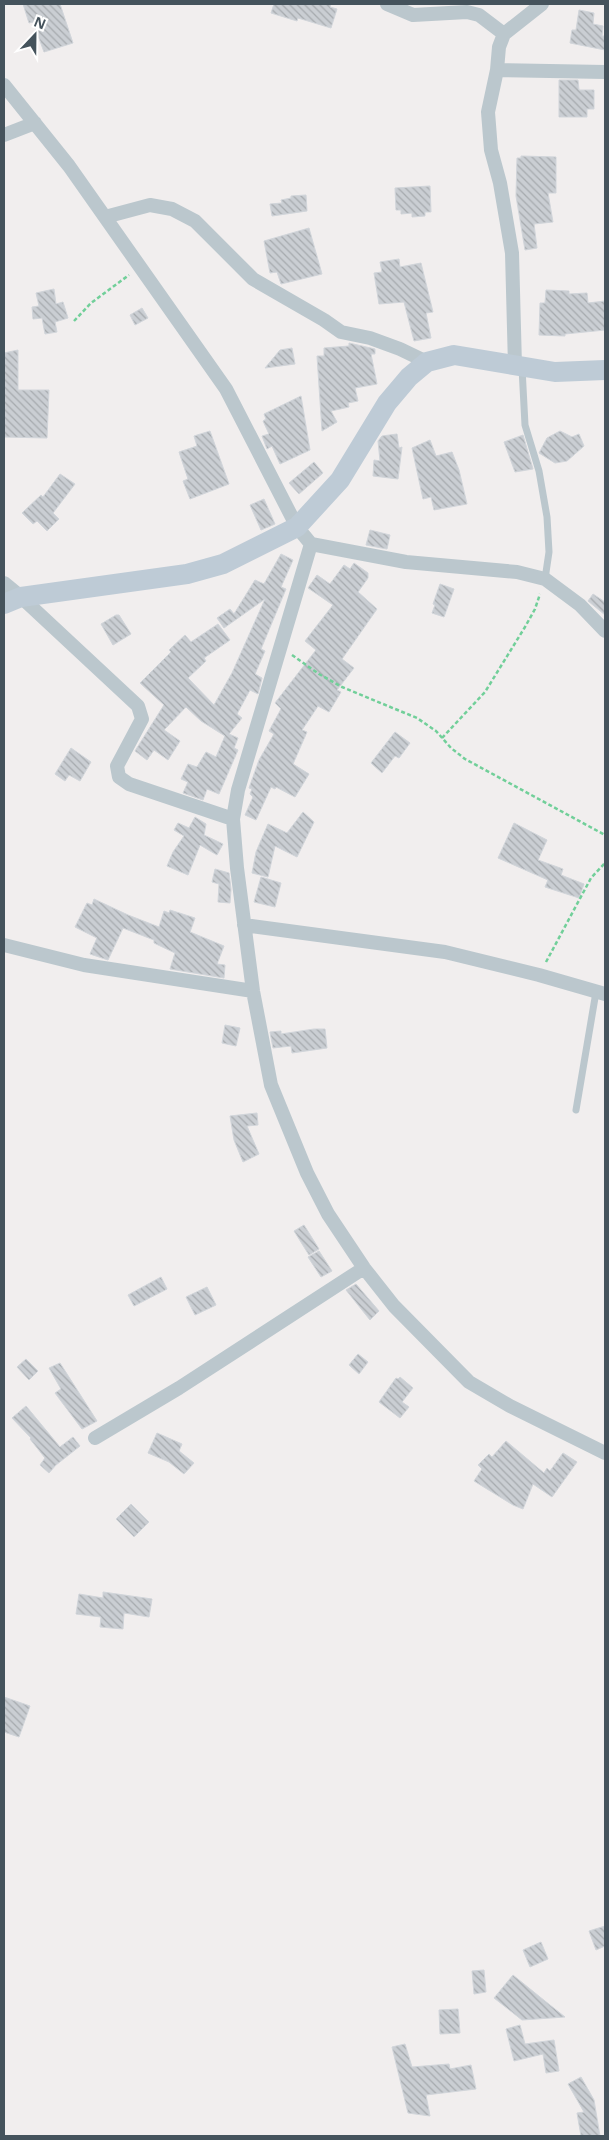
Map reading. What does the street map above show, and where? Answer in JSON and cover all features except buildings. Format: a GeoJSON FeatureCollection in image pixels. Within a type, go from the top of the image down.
{"type":"FeatureCollection","features":[{"type":"Feature","properties":{"kind":"street"},"geometry":{"type":"LineString","coordinates":[[387,4],[413,14],[479,10],[504,34]]}},
{"type":"Feature","properties":{"kind":"street"},"geometry":{"type":"LineString","coordinates":[[518,367],[512,253],[500,183],[491,150],[488,112],[498,70],[499,47],[504,34],[542,4]]}},
{"type":"Feature","properties":{"kind":"street"},"geometry":{"type":"LineString","coordinates":[[498,70],[605,72]]}},
{"type":"Feature","properties":{"kind":"street"},"geometry":{"type":"LineString","coordinates":[[4,84],[69,166],[226,389],[297,527],[310,544],[406,562],[518,572],[545,579],[580,605],[605,631]]}},
{"type":"Feature","properties":{"kind":"street"},"geometry":{"type":"LineString","coordinates":[[4,135],[35,123]]}},
{"type":"Feature","properties":{"kind":"street"},"geometry":{"type":"LineString","coordinates":[[105,217],[150,205],[172,208],[195,222],[253,278],[342,332],[370,338],[400,349],[427,362]]}},
{"type":"Feature","properties":{"kind":"street"},"geometry":{"type":"LineString","coordinates":[[12,600],[187,574],[223,564],[297,527],[340,480],[387,403],[409,377],[427,362],[454,356],[555,372],[605,370]]}},
{"type":"Feature","properties":{"kind":"street"},"geometry":{"type":"LineString","coordinates":[[310,544],[238,790],[233,819],[253,991],[271,1085],[307,1173],[328,1214],[364,1268],[394,1306],[469,1382],[510,1406],[605,1453]]}},
{"type":"Feature","properties":{"kind":"street"},"geometry":{"type":"LineString","coordinates":[[4,583],[12,600],[138,706],[142,719],[117,766],[119,777],[129,784],[233,819]]}},
{"type":"Feature","properties":{"kind":"street"},"geometry":{"type":"LineString","coordinates":[[244,925],[445,952],[539,975],[601,993]]}},
{"type":"Feature","properties":{"kind":"street"},"geometry":{"type":"LineString","coordinates":[[4,945],[84,965],[253,991]]}},
{"type":"Feature","properties":{"kind":"street"},"geometry":{"type":"LineString","coordinates":[[95,1438],[179,1388],[364,1268]]}},
{"type":"Feature","properties":{"kind":"lane"},"geometry":{"type":"LineString","coordinates":[[518,367],[525,425],[539,471],[547,518],[549,552],[545,579]]}},
{"type":"Feature","properties":{"kind":"lane"},"geometry":{"type":"LineString","coordinates":[[576,1110],[601,993]]}},
{"type":"Feature","properties":{"kind":"path"},"geometry":{"type":"LineString","coordinates":[[74,321],[91,303],[140,267]]}},
{"type":"Feature","properties":{"kind":"path"},"geometry":{"type":"LineString","coordinates":[[442,738],[484,692],[535,609],[545,579]]}},
{"type":"Feature","properties":{"kind":"path"},"geometry":{"type":"LineString","coordinates":[[280,649],[342,687],[417,718],[465,759],[605,835]]}},
{"type":"Feature","properties":{"kind":"path"},"geometry":{"type":"LineString","coordinates":[[539,975],[591,878],[605,863]]}}]}
